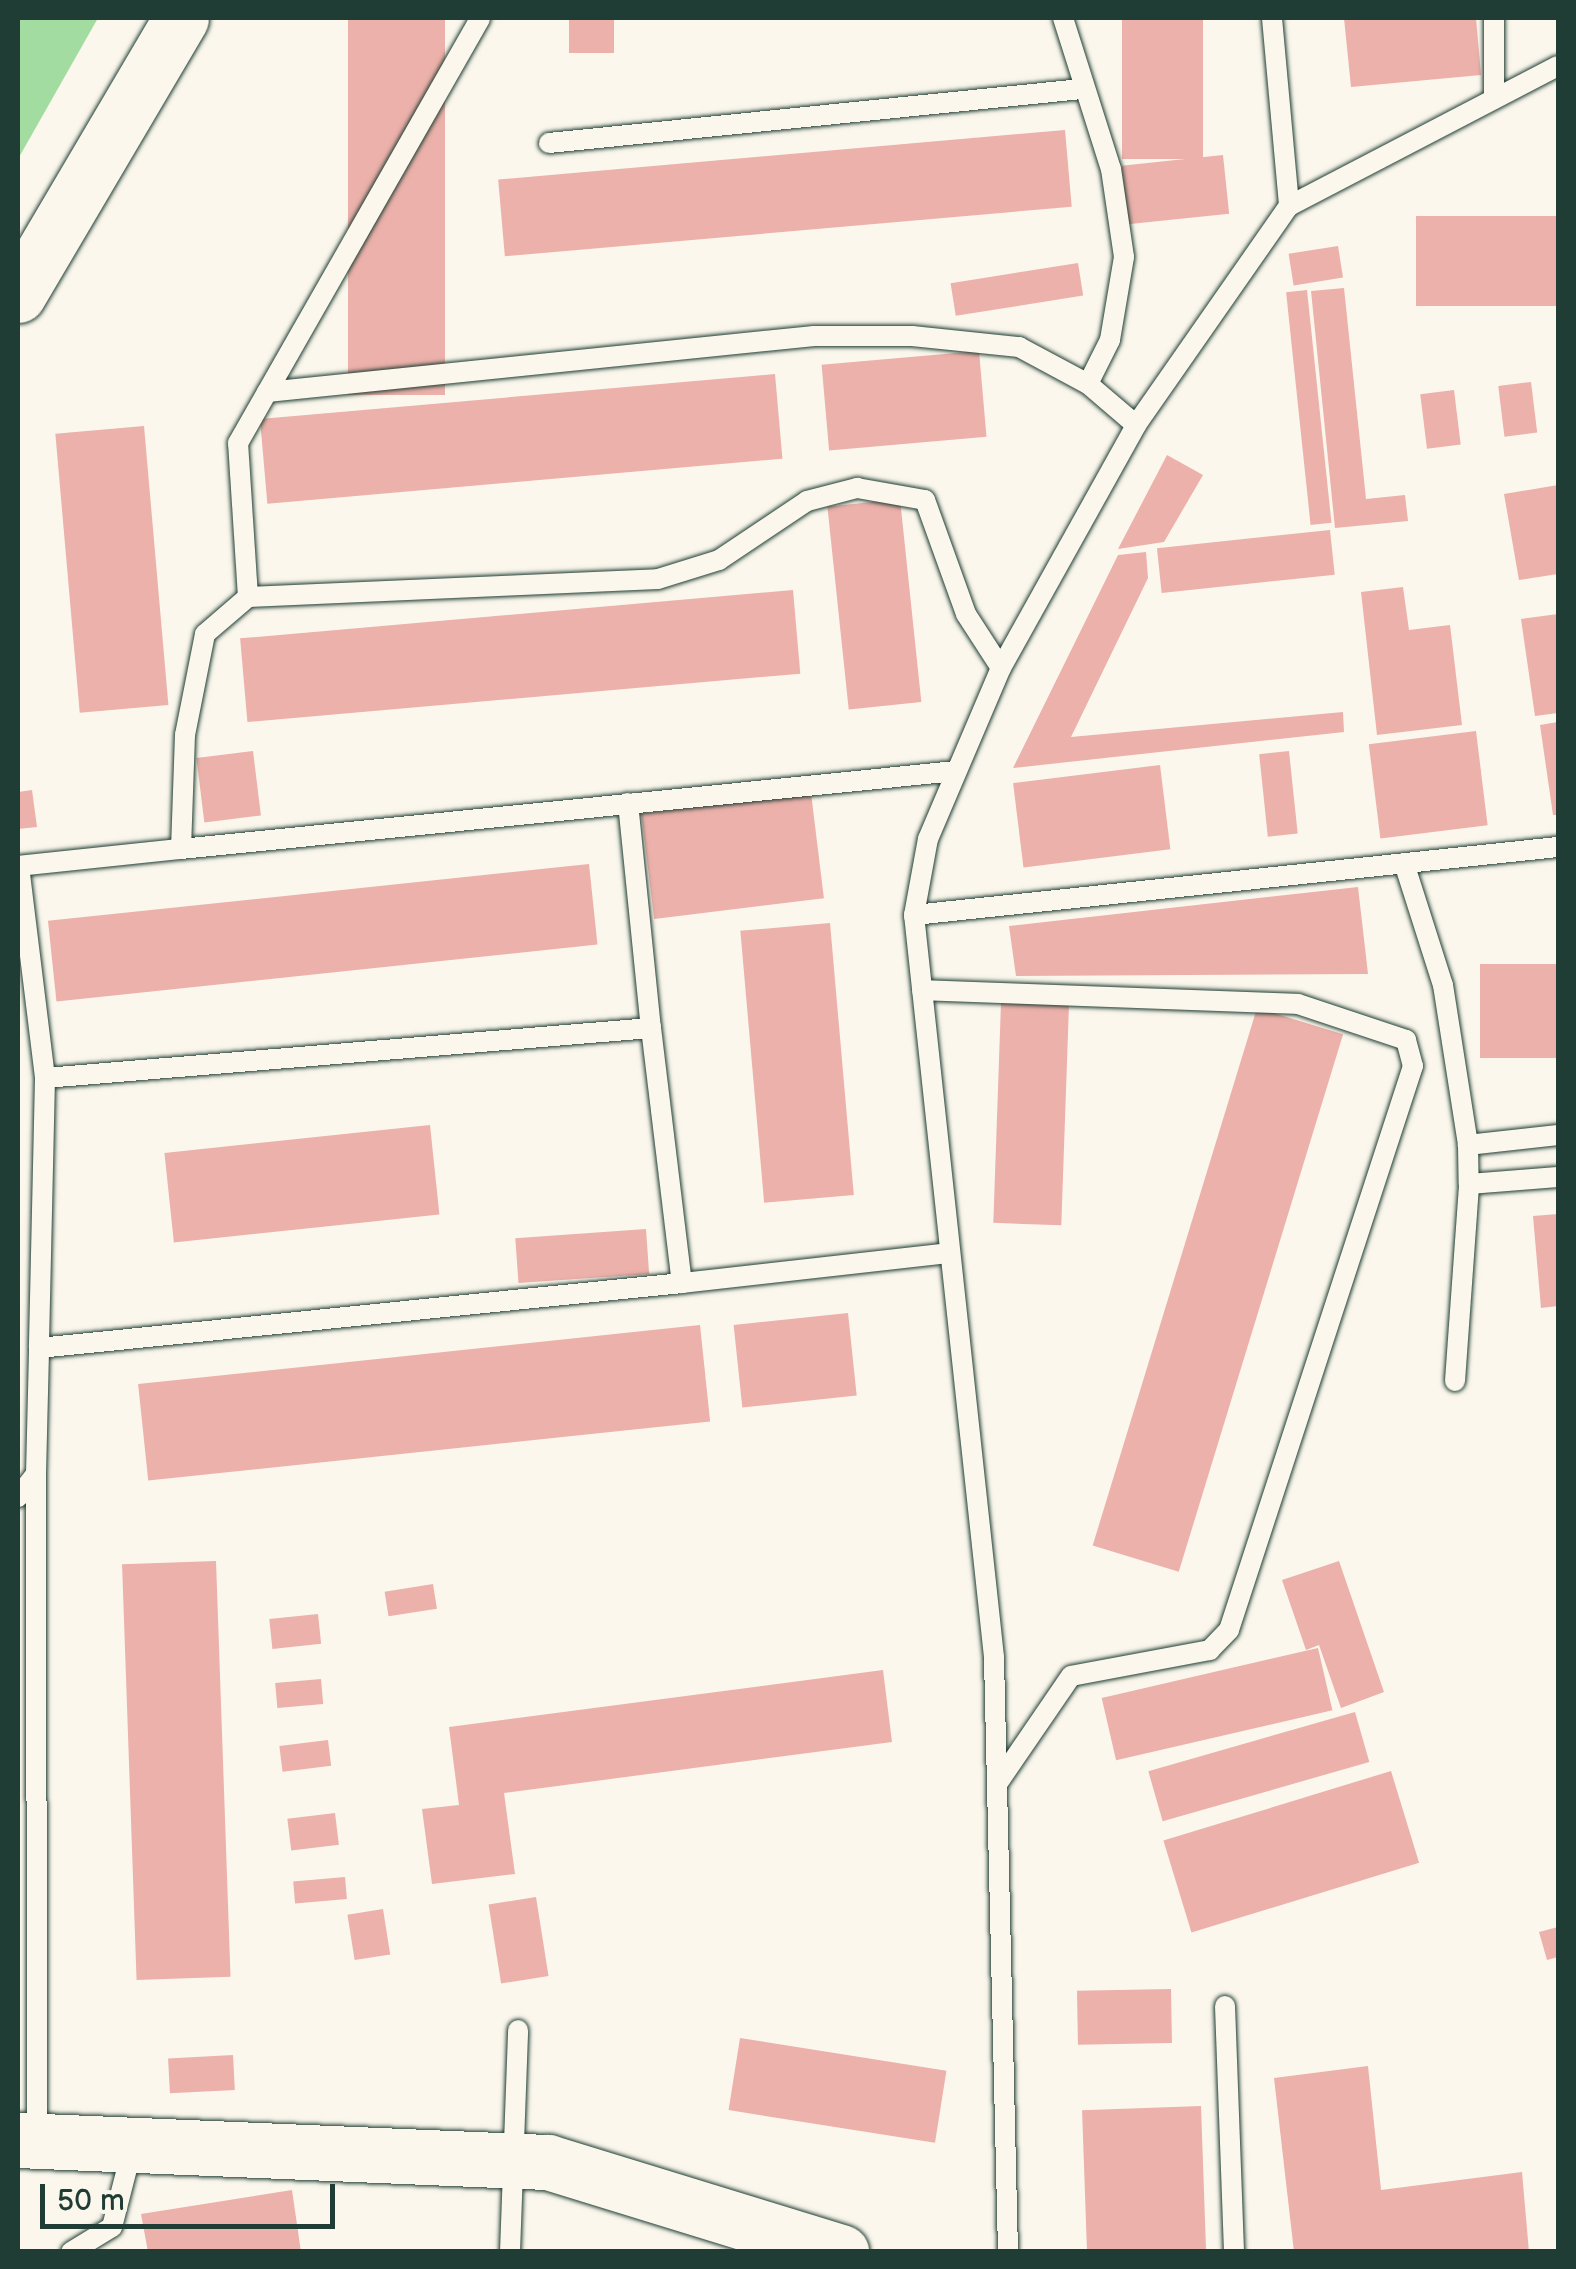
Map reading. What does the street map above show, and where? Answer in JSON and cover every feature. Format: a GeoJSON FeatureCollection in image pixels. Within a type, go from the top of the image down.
{"type":"FeatureCollection","features":[{"type":"Feature","properties":{"kind":"street"},"geometry":{"type":"LineString","coordinates":[[18,295],[181,18]]}},
{"type":"Feature","properties":{"kind":"street"},"geometry":{"type":"LineString","coordinates":[[27,2140],[515,2160],[840,2252]]}},
{"type":"Feature","properties":{"kind":"lane"},"geometry":{"type":"LineString","coordinates":[[248,596],[238,443],[480,18]]}},
{"type":"Feature","properties":{"kind":"lane"},"geometry":{"type":"LineString","coordinates":[[1063,18],[1082,89],[1111,169],[1124,257],[1121,303],[1088,384]]}},
{"type":"Feature","properties":{"kind":"lane"},"geometry":{"type":"LineString","coordinates":[[1272,18],[1289,206]]}},
{"type":"Feature","properties":{"kind":"lane"},"geometry":{"type":"LineString","coordinates":[[1494,18],[1494,96]]}},
{"type":"Feature","properties":{"kind":"lane"},"geometry":{"type":"LineString","coordinates":[[1008,2252],[998,1780],[914,915],[928,840],[1001,668],[1136,425],[1289,206],[1558,66]]}},
{"type":"Feature","properties":{"kind":"lane"},"geometry":{"type":"LineString","coordinates":[[549,143],[1082,89]]}},
{"type":"Feature","properties":{"kind":"lane"},"geometry":{"type":"LineString","coordinates":[[267,392],[814,336],[1019,347],[1088,384],[1136,425]]}},
{"type":"Feature","properties":{"kind":"lane"},"geometry":{"type":"LineString","coordinates":[[182,849],[185,735],[205,634],[248,596],[658,579],[719,560],[808,501],[857,488],[925,500],[966,614],[1001,668]]}},
{"type":"Feature","properties":{"kind":"lane"},"geometry":{"type":"LineString","coordinates":[[27,2140],[45,1078],[18,866],[955,771]]}},
{"type":"Feature","properties":{"kind":"lane"},"geometry":{"type":"LineString","coordinates":[[628,803],[682,1283]]}},
{"type":"Feature","properties":{"kind":"lane"},"geometry":{"type":"LineString","coordinates":[[914,915],[1558,847]]}},
{"type":"Feature","properties":{"kind":"lane"},"geometry":{"type":"LineString","coordinates":[[1404,863],[1443,985],[1468,1145],[1455,1381]]}},
{"type":"Feature","properties":{"kind":"lane"},"geometry":{"type":"LineString","coordinates":[[922,990],[1298,1004],[1406,1040],[1413,1066],[1229,1630],[1210,1650],[1070,1676],[998,1780]]}},
{"type":"Feature","properties":{"kind":"lane"},"geometry":{"type":"LineString","coordinates":[[45,1078],[652,1028]]}},
{"type":"Feature","properties":{"kind":"lane"},"geometry":{"type":"LineString","coordinates":[[1468,1145],[1558,1135]]}},
{"type":"Feature","properties":{"kind":"lane"},"geometry":{"type":"LineString","coordinates":[[1468,1184],[1558,1176]]}},
{"type":"Feature","properties":{"kind":"lane"},"geometry":{"type":"LineString","coordinates":[[39,1348],[949,1253]]}},
{"type":"Feature","properties":{"kind":"lane"},"geometry":{"type":"LineString","coordinates":[[18,1497],[36,1474]]}},
{"type":"Feature","properties":{"kind":"lane"},"geometry":{"type":"LineString","coordinates":[[1225,2006],[1234,2252]]}},
{"type":"Feature","properties":{"kind":"lane"},"geometry":{"type":"LineString","coordinates":[[510,2252],[518,2030]]}},
{"type":"Feature","properties":{"kind":"lane"},"geometry":{"type":"LineString","coordinates":[[71,2252],[112,2227],[133,2143]]}},
{"type":"Feature","properties":{"kind":"green space"},"geometry":{"type":"Polygon","coordinates":[[[18,18],[98,18],[18,159],[18,18]]]}},
{"type":"Feature","properties":{"kind":"building"},"geometry":{"type":"Polygon","coordinates":[[[348,18],[445,18],[445,395],[348,395],[348,18]]]}},
{"type":"Feature","properties":{"kind":"building"},"geometry":{"type":"Polygon","coordinates":[[[569,18],[614,18],[614,53],[569,53],[569,18]]]}},
{"type":"Feature","properties":{"kind":"building"},"geometry":{"type":"Polygon","coordinates":[[[1122,18],[1203,18],[1203,159],[1122,159],[1122,18]]]}},
{"type":"Feature","properties":{"kind":"building"},"geometry":{"type":"Polygon","coordinates":[[[1344,18],[1476,18],[1481,75],[1351,87],[1344,18]]]}},
{"type":"Feature","properties":{"kind":"building"},"geometry":{"type":"Polygon","coordinates":[[[1065,130],[1072,207],[505,256],[498,180],[1065,130]]]}},
{"type":"Feature","properties":{"kind":"building"},"geometry":{"type":"Polygon","coordinates":[[[1223,155],[1229,214],[1128,224],[1122,166],[1223,155]]]}},
{"type":"Feature","properties":{"kind":"building"},"geometry":{"type":"Polygon","coordinates":[[[1416,216],[1558,216],[1558,306],[1416,306],[1416,216]]]}},
{"type":"Feature","properties":{"kind":"building"},"geometry":{"type":"Polygon","coordinates":[[[1338,246],[1343,278],[1294,285],[1289,254],[1338,246]]]}},
{"type":"Feature","properties":{"kind":"building"},"geometry":{"type":"Polygon","coordinates":[[[1078,263],[1083,296],[956,316],[951,283],[1078,263]]]}},
{"type":"Feature","properties":{"kind":"building"},"geometry":{"type":"Polygon","coordinates":[[[1344,288],[1366,499],[1405,495],[1408,521],[1335,528],[1311,291],[1344,288]]]}},
{"type":"Feature","properties":{"kind":"building"},"geometry":{"type":"Polygon","coordinates":[[[1307,290],[1331,523],[1311,525],[1286,292],[1307,290]]]}},
{"type":"Feature","properties":{"kind":"building"},"geometry":{"type":"Polygon","coordinates":[[[979,351],[986,437],[829,450],[822,365],[979,351]]]}},
{"type":"Feature","properties":{"kind":"building"},"geometry":{"type":"Polygon","coordinates":[[[775,374],[782,459],[267,504],[260,419],[775,374]]]}},
{"type":"Feature","properties":{"kind":"building"},"geometry":{"type":"Polygon","coordinates":[[[1531,382],[1537,433],[1504,437],[1498,386],[1531,382]]]}},
{"type":"Feature","properties":{"kind":"building"},"geometry":{"type":"Polygon","coordinates":[[[1454,390],[1461,445],[1427,449],[1420,394],[1454,390]]]}},
{"type":"Feature","properties":{"kind":"building"},"geometry":{"type":"Polygon","coordinates":[[[144,426],[168,705],[80,713],[55,434],[144,426]]]}},
{"type":"Feature","properties":{"kind":"building"},"geometry":{"type":"Polygon","coordinates":[[[1167,455],[1203,475],[1164,542],[1118,549],[1167,455]]]}},
{"type":"Feature","properties":{"kind":"building"},"geometry":{"type":"Polygon","coordinates":[[[1558,485],[1558,574],[1519,580],[1504,494],[1558,485]]]}},
{"type":"Feature","properties":{"kind":"building"},"geometry":{"type":"Polygon","coordinates":[[[900,499],[921,702],[849,710],[827,507],[900,499]]]}},
{"type":"Feature","properties":{"kind":"building"},"geometry":{"type":"Polygon","coordinates":[[[1330,530],[1335,575],[1162,593],[1157,548],[1330,530]]]}},
{"type":"Feature","properties":{"kind":"building"},"geometry":{"type":"Polygon","coordinates":[[[1146,552],[1148,578],[1071,737],[1343,712],[1344,732],[1013,768],[1118,555],[1146,552]]]}},
{"type":"Feature","properties":{"kind":"building"},"geometry":{"type":"Polygon","coordinates":[[[1403,587],[1409,630],[1450,625],[1462,725],[1377,735],[1361,592],[1403,587]]]}},
{"type":"Feature","properties":{"kind":"building"},"geometry":{"type":"Polygon","coordinates":[[[793,590],[800,674],[247,722],[240,638],[793,590]]]}},
{"type":"Feature","properties":{"kind":"building"},"geometry":{"type":"Polygon","coordinates":[[[1558,614],[1558,713],[1535,716],[1521,619],[1558,614]]]}},
{"type":"Feature","properties":{"kind":"building"},"geometry":{"type":"Polygon","coordinates":[[[1558,722],[1558,815],[1553,815],[1540,725],[1558,722]]]}},
{"type":"Feature","properties":{"kind":"building"},"geometry":{"type":"Polygon","coordinates":[[[1476,731],[1488,825],[1380,838],[1369,744],[1476,731]]]}},
{"type":"Feature","properties":{"kind":"building"},"geometry":{"type":"Polygon","coordinates":[[[253,751],[261,816],[204,822],[196,758],[253,751]]]}},
{"type":"Feature","properties":{"kind":"building"},"geometry":{"type":"Polygon","coordinates":[[[1289,751],[1298,834],[1268,837],[1259,754],[1289,751]]]}},
{"type":"Feature","properties":{"kind":"building"},"geometry":{"type":"Polygon","coordinates":[[[1160,765],[1170,849],[1023,867],[1013,783],[1160,765]]]}},
{"type":"Feature","properties":{"kind":"building"},"geometry":{"type":"Polygon","coordinates":[[[32,790],[37,827],[18,829],[18,792],[32,790]]]}},
{"type":"Feature","properties":{"kind":"building"},"geometry":{"type":"Polygon","coordinates":[[[811,793],[824,898],[654,919],[641,814],[811,793]]]}},
{"type":"Feature","properties":{"kind":"building"},"geometry":{"type":"Polygon","coordinates":[[[589,864],[597,945],[56,1001],[48,921],[589,864]]]}},
{"type":"Feature","properties":{"kind":"building"},"geometry":{"type":"Polygon","coordinates":[[[1358,887],[1368,974],[1016,976],[1009,926],[1358,887]]]}},
{"type":"Feature","properties":{"kind":"building"},"geometry":{"type":"Polygon","coordinates":[[[830,923],[854,1195],[764,1203],[740,931],[830,923]]]}},
{"type":"Feature","properties":{"kind":"building"},"geometry":{"type":"Polygon","coordinates":[[[1480,964],[1558,964],[1558,1058],[1480,1058],[1480,964]]]}},
{"type":"Feature","properties":{"kind":"building"},"geometry":{"type":"Polygon","coordinates":[[[1001,1003],[1069,1005],[1061,1225],[993,1223],[1001,1003]]]}},
{"type":"Feature","properties":{"kind":"building"},"geometry":{"type":"Polygon","coordinates":[[[1257,1008],[1343,1034],[1179,1572],[1093,1545],[1257,1008]]]}},
{"type":"Feature","properties":{"kind":"building"},"geometry":{"type":"Polygon","coordinates":[[[430,1125],[439,1215],[174,1242],[164,1153],[430,1125]]]}},
{"type":"Feature","properties":{"kind":"building"},"geometry":{"type":"Polygon","coordinates":[[[1558,1214],[1558,1306],[1541,1308],[1533,1216],[1558,1214]]]}},
{"type":"Feature","properties":{"kind":"building"},"geometry":{"type":"Polygon","coordinates":[[[646,1229],[649,1274],[518,1283],[515,1238],[646,1229]]]}},
{"type":"Feature","properties":{"kind":"building"},"geometry":{"type":"Polygon","coordinates":[[[848,1313],[857,1396],[742,1408],[734,1325],[848,1313]]]}},
{"type":"Feature","properties":{"kind":"building"},"geometry":{"type":"Polygon","coordinates":[[[700,1325],[710,1421],[148,1481],[138,1384],[700,1325]]]}},
{"type":"Feature","properties":{"kind":"building"},"geometry":{"type":"Polygon","coordinates":[[[216,1561],[231,1977],[137,1980],[122,1564],[216,1561]]]}},
{"type":"Feature","properties":{"kind":"building"},"geometry":{"type":"Polygon","coordinates":[[[1339,1561],[1384,1692],[1341,1708],[1319,1645],[1306,1650],[1282,1580],[1339,1561]]]}},
{"type":"Feature","properties":{"kind":"building"},"geometry":{"type":"Polygon","coordinates":[[[433,1584],[437,1609],[389,1616],[385,1592],[433,1584]]]}},
{"type":"Feature","properties":{"kind":"building"},"geometry":{"type":"Polygon","coordinates":[[[318,1614],[321,1644],[272,1649],[269,1619],[318,1614]]]}},
{"type":"Feature","properties":{"kind":"building"},"geometry":{"type":"Polygon","coordinates":[[[1318,1648],[1332,1710],[1116,1760],[1102,1698],[1318,1648]]]}},
{"type":"Feature","properties":{"kind":"building"},"geometry":{"type":"Polygon","coordinates":[[[883,1670],[892,1742],[504,1793],[515,1874],[432,1884],[422,1809],[459,1805],[449,1727],[883,1670]]]}},
{"type":"Feature","properties":{"kind":"building"},"geometry":{"type":"Polygon","coordinates":[[[321,1679],[323,1704],[277,1708],[275,1683],[321,1679]]]}},
{"type":"Feature","properties":{"kind":"building"},"geometry":{"type":"Polygon","coordinates":[[[1355,1712],[1369,1762],[1163,1821],[1148,1771],[1355,1712]]]}},
{"type":"Feature","properties":{"kind":"building"},"geometry":{"type":"Polygon","coordinates":[[[328,1740],[331,1766],[283,1772],[279,1746],[328,1740]]]}},
{"type":"Feature","properties":{"kind":"building"},"geometry":{"type":"Polygon","coordinates":[[[1391,1771],[1419,1863],[1191,1932],[1163,1841],[1391,1771]]]}},
{"type":"Feature","properties":{"kind":"building"},"geometry":{"type":"Polygon","coordinates":[[[335,1813],[339,1845],[291,1851],[287,1819],[335,1813]]]}},
{"type":"Feature","properties":{"kind":"building"},"geometry":{"type":"Polygon","coordinates":[[[345,1877],[347,1899],[295,1903],[293,1882],[345,1877]]]}},
{"type":"Feature","properties":{"kind":"building"},"geometry":{"type":"Polygon","coordinates":[[[536,1897],[549,1976],[501,1984],[489,1905],[536,1897]]]}},
{"type":"Feature","properties":{"kind":"building"},"geometry":{"type":"Polygon","coordinates":[[[383,1909],[390,1954],[355,1960],[347,1915],[383,1909]]]}},
{"type":"Feature","properties":{"kind":"building"},"geometry":{"type":"Polygon","coordinates":[[[1558,1927],[1558,1957],[1547,1960],[1539,1932],[1558,1927]]]}},
{"type":"Feature","properties":{"kind":"building"},"geometry":{"type":"Polygon","coordinates":[[[1171,1989],[1172,2043],[1078,2045],[1077,1991],[1171,1989]]]}},
{"type":"Feature","properties":{"kind":"building"},"geometry":{"type":"Polygon","coordinates":[[[740,2038],[946,2071],[935,2143],[729,2110],[740,2038]]]}},
{"type":"Feature","properties":{"kind":"building"},"geometry":{"type":"Polygon","coordinates":[[[233,2055],[235,2090],[170,2093],[168,2058],[233,2055]]]}},
{"type":"Feature","properties":{"kind":"building"},"geometry":{"type":"Polygon","coordinates":[[[1368,2066],[1381,2190],[1522,2172],[1529,2252],[1294,2252],[1274,2078],[1368,2066]]]}},
{"type":"Feature","properties":{"kind":"building"},"geometry":{"type":"Polygon","coordinates":[[[1201,2106],[1206,2252],[1087,2252],[1082,2110],[1201,2106]]]}},
{"type":"Feature","properties":{"kind":"building"},"geometry":{"type":"Polygon","coordinates":[[[292,2190],[301,2252],[148,2252],[141,2214],[292,2190]]]}}]}
